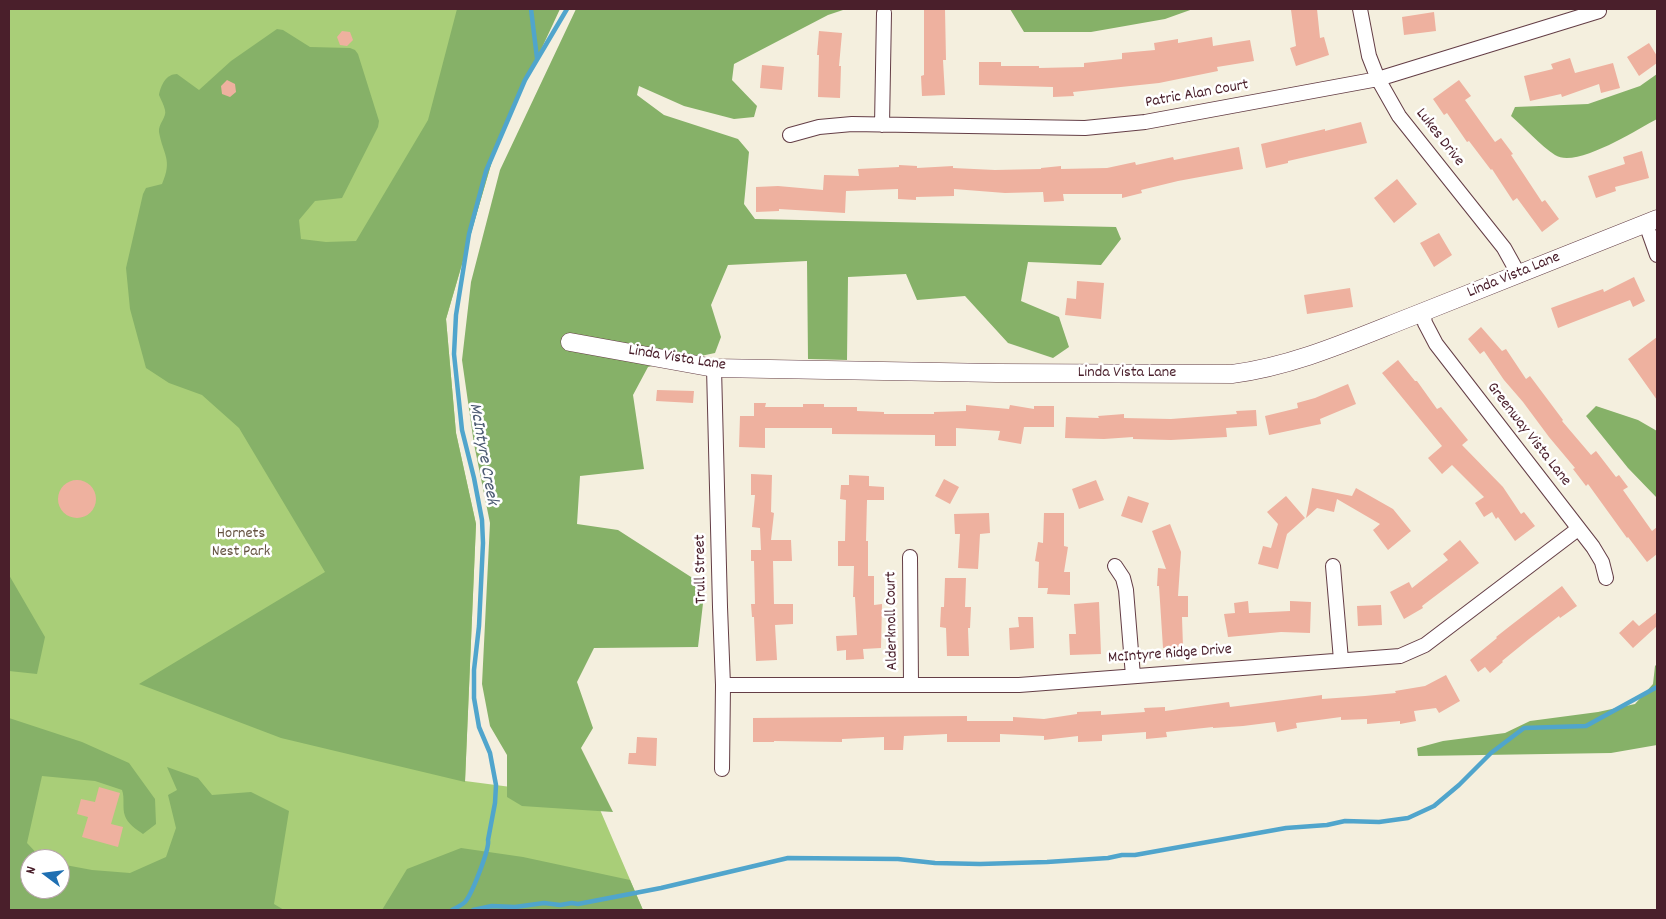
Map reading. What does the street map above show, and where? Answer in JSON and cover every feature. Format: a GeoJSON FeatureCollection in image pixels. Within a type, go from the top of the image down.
{"type":"FeatureCollection","features":[{"type":"Feature","properties":{"kind":"street","name":"Lukes Drive"},"geometry":{"type":"LineString","coordinates":[[1360,9],[1369,56],[1378,79],[1399,116],[1504,248],[1519,275]]}},
{"type":"Feature","properties":{"kind":"street","name":"Patric Alan Court"},"geometry":{"type":"LineString","coordinates":[[790,135],[819,127],[852,124],[1058,128],[1113,126],[1173,118],[1378,79],[1599,11]]}},
{"type":"Feature","properties":{"kind":"street"},"geometry":{"type":"LineString","coordinates":[[882,125],[884,13]]}},
{"type":"Feature","properties":{"kind":"street"},"geometry":{"type":"LineString","coordinates":[[1651,222],[1657,255]]}},
{"type":"Feature","properties":{"kind":"street","name":"Linda Vista Lane"},"geometry":{"type":"LineString","coordinates":[[570,342],[714,368],[996,373],[1232,374],[1284,364],[1519,275],[1651,222]]}},
{"type":"Feature","properties":{"kind":"street","name":"Greenway Vista Lane"},"geometry":{"type":"LineString","coordinates":[[1423,312],[1425,324],[1436,344],[1593,547],[1602,562],[1606,578]]}},
{"type":"Feature","properties":{"kind":"street","name":"Trull Street"},"geometry":{"type":"LineString","coordinates":[[714,368],[723,685],[722,769]]}},
{"type":"Feature","properties":{"kind":"street","name":"McIntyre Ridge Drive"},"geometry":{"type":"LineString","coordinates":[[723,685],[1019,685],[1400,656],[1425,645],[1578,529]]}},
{"type":"Feature","properties":{"kind":"street","name":"Alderknoll Court"},"geometry":{"type":"LineString","coordinates":[[910,557],[912,684]]}},
{"type":"Feature","properties":{"kind":"street"},"geometry":{"type":"LineString","coordinates":[[1115,566],[1123,578],[1126,590],[1132,676]]}},
{"type":"Feature","properties":{"kind":"street"},"geometry":{"type":"LineString","coordinates":[[1333,566],[1341,660]]}},
{"type":"Feature","properties":{"kind":"green space","name":"Hornets Nest Park"},"geometry":{"type":"Polygon","coordinates":[[[9,9],[559,9],[497,144],[446,319],[456,433],[476,524],[465,781],[595,798],[643,910],[9,910],[9,9]]]}},
{"type":"Feature","properties":{"kind":"green space"},"geometry":{"type":"Polygon","coordinates":[[[457,9],[560,9],[497,144],[446,319],[456,433],[476,524],[465,782],[281,738],[139,684],[325,572],[239,428],[202,395],[169,383],[146,368],[130,309],[126,268],[143,194],[146,188],[162,184],[167,169],[166,157],[159,132],[165,110],[159,95],[167,78],[177,74],[199,90],[231,61],[277,29],[283,30],[310,47],[350,48],[355,50],[358,54],[379,121],[378,127],[342,198],[315,201],[299,220],[301,239],[326,242],[356,241],[428,120],[457,9]]]}},
{"type":"Feature","properties":{"kind":"green space"},"geometry":{"type":"Polygon","coordinates":[[[576,9],[846,9],[828,15],[734,64],[732,80],[757,106],[754,117],[734,119],[684,106],[639,86],[637,95],[664,115],[738,139],[749,152],[744,204],[755,219],[1116,227],[1121,239],[1101,265],[1028,262],[1021,301],[1059,317],[1069,347],[1053,358],[1008,343],[965,296],[917,300],[906,274],[848,277],[847,360],[808,359],[807,261],[728,265],[711,305],[721,337],[715,353],[648,367],[633,395],[644,469],[580,476],[577,524],[618,530],[705,586],[698,647],[594,648],[577,682],[593,728],[581,748],[613,812],[522,806],[507,797],[507,755],[490,726],[482,684],[490,523],[474,444],[462,360],[471,282],[500,170],[576,9]]]}},
{"type":"Feature","properties":{"kind":"green space"},"geometry":{"type":"Polygon","coordinates":[[[1010,9],[1193,9],[1165,19],[1091,32],[1024,32],[1010,9]]]}},
{"type":"Feature","properties":{"kind":"green space"},"geometry":{"type":"Polygon","coordinates":[[[1657,74],[1657,119],[1591,153],[1565,158],[1555,155],[1511,116],[1515,107],[1588,104],[1640,86],[1657,74]]]}},
{"type":"Feature","properties":{"kind":"green space"},"geometry":{"type":"Polygon","coordinates":[[[1596,406],[1638,420],[1657,431],[1657,498],[1628,468],[1586,416],[1596,406]]]}},
{"type":"Feature","properties":{"kind":"green space"},"geometry":{"type":"Polygon","coordinates":[[[9,575],[45,637],[37,674],[9,671],[9,575]]]}},
{"type":"Feature","properties":{"kind":"green space"},"geometry":{"type":"Polygon","coordinates":[[[1657,664],[1657,745],[1611,753],[1418,756],[1417,748],[1443,741],[1505,733],[1530,721],[1598,712],[1635,704],[1653,684],[1655,666],[1657,664]]]}},
{"type":"Feature","properties":{"kind":"green space"},"geometry":{"type":"Polygon","coordinates":[[[9,718],[82,742],[129,763],[155,799],[156,824],[143,834],[126,819],[122,790],[95,781],[42,776],[27,843],[33,849],[20,849],[20,899],[70,899],[70,866],[92,870],[130,873],[166,857],[176,828],[168,795],[177,790],[167,767],[198,778],[212,795],[251,792],[289,811],[274,904],[284,910],[9,910],[9,718]]]}},
{"type":"Feature","properties":{"kind":"green space"},"geometry":{"type":"Polygon","coordinates":[[[461,848],[523,857],[630,880],[643,910],[382,910],[407,869],[461,848]]]}},
{"type":"Feature","properties":{"kind":"building"},"geometry":{"type":"Polygon","coordinates":[[[924,9],[945,9],[946,60],[943,60],[945,95],[922,96],[921,76],[924,75],[924,9]]]}},
{"type":"Feature","properties":{"kind":"building"},"geometry":{"type":"Polygon","coordinates":[[[1317,9],[1320,38],[1324,37],[1329,55],[1296,66],[1290,48],[1296,46],[1291,10],[1317,9]]]}},
{"type":"Feature","properties":{"kind":"building"},"geometry":{"type":"Polygon","coordinates":[[[1434,12],[1436,31],[1404,35],[1402,17],[1434,12]]]}},
{"type":"Feature","properties":{"kind":"building"},"geometry":{"type":"Polygon","coordinates":[[[342,31],[350,32],[353,40],[347,46],[340,45],[337,37],[342,31]]]}},
{"type":"Feature","properties":{"kind":"building"},"geometry":{"type":"Polygon","coordinates":[[[819,31],[842,33],[839,66],[841,66],[840,98],[818,97],[819,55],[817,55],[819,31]]]}},
{"type":"Feature","properties":{"kind":"building"},"geometry":{"type":"Polygon","coordinates":[[[1212,37],[1213,46],[1250,40],[1254,61],[1217,67],[1218,71],[1159,83],[1073,92],[1074,96],[1053,97],[1053,87],[979,85],[979,62],[1001,62],[1001,66],[1039,66],[1039,68],[1084,67],[1084,63],[1122,59],[1122,53],[1155,50],[1154,43],[1178,39],[1178,43],[1212,37]]]}},
{"type":"Feature","properties":{"kind":"building"},"geometry":{"type":"Polygon","coordinates":[[[1649,43],[1657,56],[1657,63],[1639,76],[1627,57],[1649,43]]]}},
{"type":"Feature","properties":{"kind":"building"},"geometry":{"type":"Polygon","coordinates":[[[1570,58],[1575,73],[1613,63],[1620,88],[1601,93],[1599,84],[1562,97],[1561,94],[1530,101],[1524,76],[1553,69],[1551,64],[1570,58]]]}},
{"type":"Feature","properties":{"kind":"building"},"geometry":{"type":"Polygon","coordinates":[[[762,65],[784,67],[782,90],[760,88],[762,65]]]}},
{"type":"Feature","properties":{"kind":"building"},"geometry":{"type":"Polygon","coordinates":[[[227,80],[235,84],[236,92],[230,97],[222,94],[221,86],[227,80]]]}},
{"type":"Feature","properties":{"kind":"building"},"geometry":{"type":"Polygon","coordinates":[[[1459,80],[1471,96],[1465,100],[1495,142],[1501,138],[1542,202],[1545,200],[1559,219],[1542,232],[1517,198],[1513,201],[1492,169],[1469,141],[1467,142],[1447,113],[1444,115],[1433,99],[1459,80]]]}},
{"type":"Feature","properties":{"kind":"building"},"geometry":{"type":"Polygon","coordinates":[[[1361,122],[1367,143],[1288,161],[1288,163],[1266,168],[1261,144],[1361,122]]]}},
{"type":"Feature","properties":{"kind":"building"},"geometry":{"type":"Polygon","coordinates":[[[1239,147],[1243,169],[1178,181],[1141,190],[1142,193],[1122,198],[1122,194],[1063,194],[1064,201],[1044,202],[1043,192],[1005,193],[954,189],[954,196],[916,197],[916,200],[898,199],[898,189],[846,191],[845,213],[779,209],[779,211],[756,212],[756,187],[778,186],[823,190],[824,175],[859,176],[858,169],[899,167],[899,165],[917,166],[917,168],[953,166],[953,168],[995,170],[1041,169],[1061,166],[1061,169],[1107,168],[1135,162],[1136,165],[1173,157],[1174,160],[1239,147]]]}},
{"type":"Feature","properties":{"kind":"building"},"geometry":{"type":"Polygon","coordinates":[[[1642,151],[1649,178],[1615,187],[1616,191],[1596,198],[1588,176],[1625,164],[1623,157],[1642,151]]]}},
{"type":"Feature","properties":{"kind":"building"},"geometry":{"type":"Polygon","coordinates":[[[1397,179],[1417,204],[1394,223],[1374,198],[1397,179]]]}},
{"type":"Feature","properties":{"kind":"building"},"geometry":{"type":"Polygon","coordinates":[[[1439,233],[1452,255],[1434,267],[1420,243],[1439,233]]]}},
{"type":"Feature","properties":{"kind":"building"},"geometry":{"type":"Polygon","coordinates":[[[1634,277],[1645,301],[1633,307],[1630,300],[1558,328],[1551,308],[1603,289],[1604,292],[1634,277]]]}},
{"type":"Feature","properties":{"kind":"building"},"geometry":{"type":"Polygon","coordinates":[[[1077,281],[1104,283],[1101,319],[1065,315],[1067,298],[1076,299],[1077,281]]]}},
{"type":"Feature","properties":{"kind":"building"},"geometry":{"type":"Polygon","coordinates":[[[1350,288],[1353,307],[1307,314],[1304,295],[1350,288]]]}},
{"type":"Feature","properties":{"kind":"building"},"geometry":{"type":"Polygon","coordinates":[[[1481,327],[1502,351],[1506,349],[1526,379],[1530,376],[1562,421],[1591,455],[1596,451],[1616,477],[1619,475],[1628,487],[1623,490],[1652,531],[1657,527],[1657,554],[1647,562],[1588,484],[1586,486],[1573,469],[1575,468],[1504,380],[1484,351],[1480,354],[1468,339],[1481,327]]]}},
{"type":"Feature","properties":{"kind":"building"},"geometry":{"type":"Polygon","coordinates":[[[1657,337],[1657,400],[1628,359],[1657,337]]]}},
{"type":"Feature","properties":{"kind":"building"},"geometry":{"type":"Polygon","coordinates":[[[1398,360],[1417,381],[1437,409],[1441,407],[1468,440],[1462,445],[1503,487],[1521,514],[1524,512],[1535,526],[1515,541],[1498,517],[1496,519],[1492,512],[1484,517],[1475,503],[1484,497],[1452,465],[1442,474],[1428,458],[1442,446],[1382,373],[1398,360]]]}},
{"type":"Feature","properties":{"kind":"building"},"geometry":{"type":"Polygon","coordinates":[[[1348,384],[1356,404],[1320,419],[1321,424],[1269,435],[1265,416],[1298,408],[1297,403],[1315,398],[1348,384]]]}},
{"type":"Feature","properties":{"kind":"building"},"geometry":{"type":"Polygon","coordinates":[[[657,390],[694,391],[693,403],[656,401],[657,390]]]}},
{"type":"Feature","properties":{"kind":"building"},"geometry":{"type":"Polygon","coordinates":[[[754,403],[766,403],[765,407],[803,407],[803,404],[824,404],[824,407],[857,407],[857,411],[884,412],[884,414],[934,414],[934,412],[966,411],[966,405],[1009,409],[1010,405],[1034,409],[1034,406],[1054,406],[1054,427],[1024,427],[1021,444],[998,440],[1000,431],[956,428],[956,446],[935,446],[935,435],[832,434],[832,428],[765,428],[765,448],[739,447],[740,416],[754,416],[754,403]]]}},
{"type":"Feature","properties":{"kind":"building"},"geometry":{"type":"Polygon","coordinates":[[[1256,410],[1257,426],[1226,428],[1227,437],[1171,440],[1133,439],[1133,437],[1104,439],[1065,438],[1066,417],[1099,418],[1098,416],[1124,414],[1124,418],[1171,419],[1237,414],[1236,411],[1256,410]]]}},
{"type":"Feature","properties":{"kind":"building"},"geometry":{"type":"Polygon","coordinates":[[[751,474],[772,475],[771,512],[774,513],[771,540],[791,540],[792,561],[773,561],[774,604],[793,604],[793,624],[775,625],[777,660],[756,661],[754,617],[752,617],[751,604],[755,604],[754,561],[751,561],[751,550],[761,550],[760,528],[752,527],[755,495],[751,495],[751,474]]]}},
{"type":"Feature","properties":{"kind":"building"},"geometry":{"type":"Polygon","coordinates":[[[849,475],[869,476],[869,486],[884,487],[884,500],[867,500],[866,541],[868,541],[868,576],[874,576],[874,605],[882,604],[881,648],[863,649],[864,659],[846,660],[846,650],[837,651],[836,636],[857,635],[855,597],[853,597],[854,566],[838,566],[838,541],[845,541],[846,500],[840,499],[841,485],[849,485],[849,475]]]}},
{"type":"Feature","properties":{"kind":"building"},"geometry":{"type":"Polygon","coordinates":[[[944,479],[959,487],[950,504],[935,496],[944,479]]]}},
{"type":"Feature","properties":{"kind":"building"},"geometry":{"type":"Polygon","coordinates":[[[77,480],[90,486],[96,499],[90,512],[77,518],[64,512],[58,499],[64,486],[77,480]]]}},
{"type":"Feature","properties":{"kind":"building"},"geometry":{"type":"Polygon","coordinates":[[[1096,480],[1104,500],[1079,509],[1072,489],[1096,480]]]}},
{"type":"Feature","properties":{"kind":"building"},"geometry":{"type":"Polygon","coordinates":[[[1312,488],[1352,496],[1356,488],[1393,509],[1411,531],[1388,550],[1373,530],[1380,524],[1337,499],[1334,512],[1317,508],[1306,518],[1312,488]]]}},
{"type":"Feature","properties":{"kind":"building"},"geometry":{"type":"Polygon","coordinates":[[[1128,496],[1149,503],[1142,523],[1121,516],[1128,496]]]}},
{"type":"Feature","properties":{"kind":"building"},"geometry":{"type":"Polygon","coordinates":[[[1286,496],[1305,518],[1287,534],[1278,569],[1258,564],[1263,546],[1271,548],[1278,524],[1267,512],[1286,496]]]}},
{"type":"Feature","properties":{"kind":"building"},"geometry":{"type":"Polygon","coordinates":[[[989,513],[990,533],[980,534],[978,569],[958,568],[960,534],[955,534],[954,514],[989,513]]]}},
{"type":"Feature","properties":{"kind":"building"},"geometry":{"type":"Polygon","coordinates":[[[1044,513],[1064,513],[1064,546],[1068,547],[1064,572],[1070,572],[1070,595],[1047,594],[1048,588],[1038,588],[1039,562],[1035,561],[1038,542],[1043,543],[1044,513]]]}},
{"type":"Feature","properties":{"kind":"building"},"geometry":{"type":"Polygon","coordinates":[[[1170,524],[1181,552],[1178,596],[1188,596],[1188,617],[1182,617],[1183,647],[1163,648],[1159,586],[1157,586],[1158,568],[1166,569],[1152,531],[1170,524]]]}},
{"type":"Feature","properties":{"kind":"building"},"geometry":{"type":"Polygon","coordinates":[[[1460,540],[1479,563],[1422,606],[1423,608],[1404,619],[1390,592],[1409,582],[1412,588],[1448,560],[1443,554],[1460,540]]]}},
{"type":"Feature","properties":{"kind":"building"},"geometry":{"type":"Polygon","coordinates":[[[945,578],[966,578],[965,607],[971,607],[970,628],[968,628],[969,656],[947,656],[946,628],[940,627],[941,607],[944,607],[945,578]]]}},
{"type":"Feature","properties":{"kind":"building"},"geometry":{"type":"Polygon","coordinates":[[[1562,586],[1577,606],[1560,618],[1559,616],[1529,639],[1490,673],[1485,667],[1478,672],[1470,660],[1496,637],[1562,586]]]}},
{"type":"Feature","properties":{"kind":"building"},"geometry":{"type":"Polygon","coordinates":[[[1248,601],[1249,613],[1290,611],[1290,601],[1311,602],[1310,633],[1281,632],[1228,637],[1224,614],[1235,613],[1234,603],[1248,601]]]}},
{"type":"Feature","properties":{"kind":"building"},"geometry":{"type":"Polygon","coordinates":[[[1099,602],[1101,654],[1070,655],[1069,634],[1076,634],[1074,604],[1099,602]]]}},
{"type":"Feature","properties":{"kind":"building"},"geometry":{"type":"Polygon","coordinates":[[[1381,605],[1382,625],[1358,626],[1357,606],[1381,605]]]}},
{"type":"Feature","properties":{"kind":"building"},"geometry":{"type":"Polygon","coordinates":[[[1657,612],[1657,626],[1633,648],[1619,633],[1633,620],[1639,626],[1657,612]]]}},
{"type":"Feature","properties":{"kind":"building"},"geometry":{"type":"Polygon","coordinates":[[[1018,617],[1033,617],[1034,648],[1010,650],[1009,628],[1019,627],[1018,617]]]}},
{"type":"Feature","properties":{"kind":"building"},"geometry":{"type":"Polygon","coordinates":[[[1446,675],[1460,701],[1439,713],[1436,708],[1414,711],[1416,721],[1400,724],[1400,721],[1367,724],[1367,719],[1341,720],[1341,717],[1296,723],[1297,728],[1277,732],[1275,722],[1166,732],[1167,737],[1146,739],[1146,732],[1102,735],[1102,741],[1078,742],[1078,736],[1044,740],[1044,736],[1000,734],[1000,742],[947,742],[947,734],[904,736],[903,750],[884,750],[884,737],[842,739],[842,742],[753,742],[753,718],[967,716],[967,721],[1013,721],[1013,717],[1044,719],[1077,714],[1077,712],[1101,711],[1101,715],[1145,712],[1144,708],[1165,707],[1165,711],[1229,702],[1230,707],[1322,695],[1322,699],[1396,693],[1395,691],[1425,686],[1446,675]]]}},
{"type":"Feature","properties":{"kind":"building"},"geometry":{"type":"Polygon","coordinates":[[[637,737],[657,738],[656,766],[628,764],[629,753],[636,753],[637,737]]]}},
{"type":"Feature","properties":{"kind":"building"},"geometry":{"type":"Polygon","coordinates":[[[99,787],[120,793],[111,824],[123,827],[118,847],[82,837],[88,817],[77,814],[81,799],[95,802],[99,787]]]}},
{"type":"Feature","properties":{"kind":"waterway"},"geometry":{"type":"LineString","coordinates":[[531,9],[537,58]]}},
{"type":"Feature","properties":{"kind":"waterway","name":"McIntyre Creek"},"geometry":{"type":"LineString","coordinates":[[452,910],[464,903],[476,881],[488,845],[496,785],[490,753],[479,727],[474,698],[474,670],[479,626],[483,543],[482,520],[462,430],[454,354],[456,315],[469,234],[486,171],[525,80],[567,9]]}},
{"type":"Feature","properties":{"kind":"waterway"},"geometry":{"type":"LineString","coordinates":[[473,910],[492,906],[515,907],[544,903],[560,905],[578,904],[661,888],[788,858],[898,859],[935,863],[980,864],[1047,862],[1135,855],[1286,828],[1327,825],[1345,821],[1379,822],[1408,818],[1434,806],[1459,785],[1491,753],[1524,728],[1586,726],[1657,687]]}}]}
